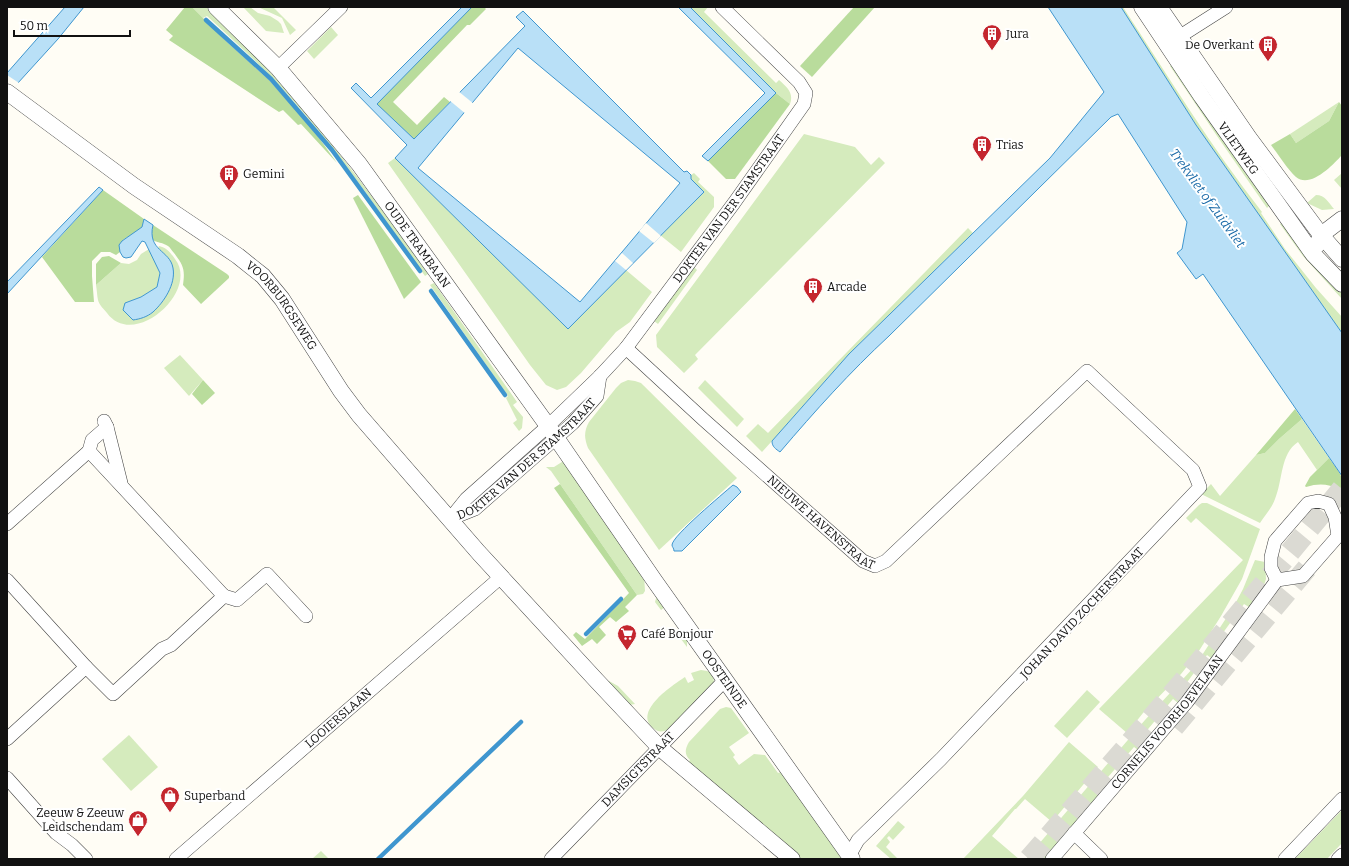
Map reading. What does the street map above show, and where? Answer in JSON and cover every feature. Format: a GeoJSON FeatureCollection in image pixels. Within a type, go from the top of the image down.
{"type":"FeatureCollection","features":[{"type":"Feature","properties":{"kind":"street","name":"OUDE TRAMBAAN"},"geometry":{"type":"LineString","coordinates":[[216,7],[278,68],[360,164],[552,432],[597,499]]}},
{"type":"Feature","properties":{"kind":"street"},"geometry":{"type":"LineString","coordinates":[[278,68],[341,7]]}},
{"type":"Feature","properties":{"kind":"street","name":"DOKTER VAN DER STAMSTRAAT"},"geometry":{"type":"LineString","coordinates":[[450,519],[466,498],[552,432],[626,348],[804,104],[806,93],[799,82],[722,7]]}},
{"type":"Feature","properties":{"kind":"street","name":"VLIETWEG"},"geometry":{"type":"LineString","coordinates":[[1142,7],[1172,41],[1249,138],[1321,235],[1339,251]]}},
{"type":"Feature","properties":{"kind":"street","name":"VLIETWEG"},"geometry":{"type":"LineString","coordinates":[[1159,7],[1172,41],[1313,254],[1342,284]]}},
{"type":"Feature","properties":{"kind":"street"},"geometry":{"type":"LineString","coordinates":[[1172,41],[1226,7]]}},
{"type":"Feature","properties":{"kind":"street","name":"VOORBURGSEWEG"},"geometry":{"type":"LineString","coordinates":[[10,94],[134,186],[238,256],[263,276],[282,299],[341,391],[359,415],[501,577]]}},
{"type":"Feature","properties":{"kind":"street"},"geometry":{"type":"LineString","coordinates":[[1339,251],[1313,254],[1321,235],[1342,219]]}},
{"type":"Feature","properties":{"kind":"street","name":"NIEUWE HAVENSTRAAT"},"geometry":{"type":"LineString","coordinates":[[626,348],[704,420],[863,561],[875,566],[886,561],[1087,371]]}},
{"type":"Feature","properties":{"kind":"street","name":"JOHAN DAVID ZOCHERSTRAAT"},"geometry":{"type":"LineString","coordinates":[[851,857],[858,840],[952,748],[1200,486],[1193,470],[1087,371]]}},
{"type":"Feature","properties":{"kind":"street"},"geometry":{"type":"LineString","coordinates":[[7,524],[89,451],[92,440],[105,423],[121,485]]}},
{"type":"Feature","properties":{"kind":"street"},"geometry":{"type":"LineString","coordinates":[[89,451],[224,596],[237,600],[267,574],[306,616]]}},
{"type":"Feature","properties":{"kind":"street","name":"OOSTEINDE"},"geometry":{"type":"LineString","coordinates":[[597,499],[851,857]]}},
{"type":"Feature","properties":{"kind":"street"},"geometry":{"type":"LineString","coordinates":[[1318,501],[1328,504],[1335,517],[1338,536],[1303,576],[1277,580],[1271,568],[1271,557],[1275,541],[1308,503],[1318,501]]}},
{"type":"Feature","properties":{"kind":"street"},"geometry":{"type":"LineString","coordinates":[[501,577],[660,748],[792,859]]}},
{"type":"Feature","properties":{"kind":"street","name":"LOOIERSLAAN"},"geometry":{"type":"LineString","coordinates":[[176,859],[501,577]]}},
{"type":"Feature","properties":{"kind":"street"},"geometry":{"type":"LineString","coordinates":[[7,580],[86,667],[113,694],[162,649],[171,645],[224,596]]}},
{"type":"Feature","properties":{"kind":"street","name":"CORNELIS VOORHOEVELAAN"},"geometry":{"type":"LineString","coordinates":[[1052,859],[1187,702],[1277,580]]}},
{"type":"Feature","properties":{"kind":"street"},"geometry":{"type":"LineString","coordinates":[[7,739],[86,667]]}},
{"type":"Feature","properties":{"kind":"street","name":"DAMSIGTSTRAAT"},"geometry":{"type":"LineString","coordinates":[[551,859],[725,680]]}},
{"type":"Feature","properties":{"kind":"street"},"geometry":{"type":"LineString","coordinates":[[7,778],[56,833],[72,845],[86,859]]}},
{"type":"Feature","properties":{"kind":"street"},"geometry":{"type":"LineString","coordinates":[[1284,859],[1342,799]]}},
{"type":"Feature","properties":{"kind":"street"},"geometry":{"type":"LineString","coordinates":[[1074,833],[1101,859]]}},
{"type":"Feature","properties":{"kind":"street"},"geometry":{"type":"LineString","coordinates":[[1338,859],[1342,855]]}},
{"type":"Feature","properties":{"kind":"green space"},"geometry":{"type":"Polygon","coordinates":[[[185,7],[192,7],[227,42],[269,80],[312,128],[337,163],[301,124],[298,125],[283,110],[279,112],[169,40],[173,36],[166,30],[185,7]]]}},
{"type":"Feature","properties":{"kind":"green space"},"geometry":{"type":"Polygon","coordinates":[[[192,7],[206,7],[237,37],[296,101],[324,134],[377,203],[428,274],[425,276],[341,160],[287,94],[258,64],[207,16],[203,18],[192,7]]]}},
{"type":"Feature","properties":{"kind":"green space"},"geometry":{"type":"Polygon","coordinates":[[[243,7],[250,7],[258,13],[270,16],[278,21],[281,24],[284,33],[266,31],[243,7]]]}},
{"type":"Feature","properties":{"kind":"green space"},"geometry":{"type":"Polygon","coordinates":[[[258,7],[273,7],[296,30],[290,35],[282,18],[258,7]]]}},
{"type":"Feature","properties":{"kind":"green space"},"geometry":{"type":"Polygon","coordinates":[[[472,7],[484,7],[486,9],[470,25],[467,25],[393,102],[417,125],[444,97],[450,102],[414,139],[376,104],[472,7]]]}},
{"type":"Feature","properties":{"kind":"green space"},"geometry":{"type":"Polygon","coordinates":[[[690,7],[708,7],[704,12],[776,83],[779,80],[787,88],[791,97],[790,104],[776,93],[690,7]]]}},
{"type":"Feature","properties":{"kind":"green space"},"geometry":{"type":"Polygon","coordinates":[[[854,7],[875,7],[812,77],[800,66],[854,7]]]}},
{"type":"Feature","properties":{"kind":"green space"},"geometry":{"type":"Polygon","coordinates":[[[1121,7],[1123,7],[1207,137],[1262,212],[1261,213],[1285,249],[1316,288],[1342,317],[1342,333],[1196,125],[1121,7]]]}},
{"type":"Feature","properties":{"kind":"green space"},"geometry":{"type":"Polygon","coordinates":[[[331,27],[338,35],[314,59],[307,51],[331,27]]]}},
{"type":"Feature","properties":{"kind":"green space"},"geometry":{"type":"Polygon","coordinates":[[[1173,63],[1270,205],[1267,208],[1170,66],[1173,63]]]}},
{"type":"Feature","properties":{"kind":"green space"},"geometry":{"type":"Polygon","coordinates":[[[776,93],[790,104],[735,179],[726,179],[708,161],[776,93]]]}},
{"type":"Feature","properties":{"kind":"green space"},"geometry":{"type":"Polygon","coordinates":[[[1339,102],[1329,121],[1296,143],[1290,134],[1339,102]]]}},
{"type":"Feature","properties":{"kind":"green space"},"geometry":{"type":"Polygon","coordinates":[[[1339,102],[1342,106],[1342,155],[1327,170],[1314,178],[1302,180],[1296,177],[1271,145],[1290,134],[1296,143],[1329,121],[1339,102]]]}},
{"type":"Feature","properties":{"kind":"green space"},"geometry":{"type":"Polygon","coordinates":[[[804,134],[855,147],[871,165],[879,157],[885,163],[695,355],[698,359],[684,373],[657,347],[656,335],[804,134]]]}},
{"type":"Feature","properties":{"kind":"green space"},"geometry":{"type":"Polygon","coordinates":[[[395,158],[576,321],[626,270],[652,292],[630,322],[616,332],[581,373],[566,387],[557,390],[546,385],[530,365],[388,163],[395,158]]]}},
{"type":"Feature","properties":{"kind":"green space"},"geometry":{"type":"Polygon","coordinates":[[[694,173],[700,179],[698,182],[714,197],[714,207],[681,252],[660,235],[704,192],[691,179],[691,175],[694,173]]]}},
{"type":"Feature","properties":{"kind":"green space"},"geometry":{"type":"Polygon","coordinates":[[[1342,173],[1342,189],[1334,180],[1342,173]]]}},
{"type":"Feature","properties":{"kind":"green space"},"geometry":{"type":"Polygon","coordinates":[[[103,190],[144,219],[143,224],[137,231],[123,240],[120,247],[120,252],[116,255],[110,252],[101,252],[92,261],[94,302],[75,302],[42,257],[103,190]]]}},
{"type":"Feature","properties":{"kind":"green space"},"geometry":{"type":"Polygon","coordinates":[[[358,195],[421,282],[404,299],[353,198],[358,195]]]}},
{"type":"Feature","properties":{"kind":"green space"},"geometry":{"type":"Polygon","coordinates":[[[1316,195],[1322,196],[1334,209],[1322,210],[1307,203],[1316,195]]]}},
{"type":"Feature","properties":{"kind":"green space"},"geometry":{"type":"Polygon","coordinates":[[[1283,222],[1304,251],[1342,292],[1342,299],[1303,256],[1280,224],[1283,222]]]}},
{"type":"Feature","properties":{"kind":"green space"},"geometry":{"type":"Polygon","coordinates":[[[153,225],[227,274],[229,278],[201,304],[183,285],[183,268],[170,247],[152,239],[153,225]]]}},
{"type":"Feature","properties":{"kind":"green space"},"geometry":{"type":"Polygon","coordinates":[[[968,228],[973,233],[849,354],[762,452],[746,436],[758,424],[768,433],[968,228]]]}},
{"type":"Feature","properties":{"kind":"green space"},"geometry":{"type":"Polygon","coordinates":[[[159,246],[172,254],[180,272],[179,286],[172,300],[160,312],[147,321],[133,325],[119,323],[99,304],[96,285],[121,263],[129,264],[137,260],[141,254],[149,249],[160,273],[157,287],[141,297],[125,303],[167,295],[173,274],[171,264],[158,248],[159,246]]]}},
{"type":"Feature","properties":{"kind":"green space"},"geometry":{"type":"Polygon","coordinates":[[[109,256],[121,263],[96,285],[96,264],[102,257],[109,256]]]}},
{"type":"Feature","properties":{"kind":"green space"},"geometry":{"type":"Polygon","coordinates":[[[694,267],[697,270],[658,324],[654,321],[694,267]]]}},
{"type":"Feature","properties":{"kind":"green space"},"geometry":{"type":"Polygon","coordinates":[[[434,283],[517,402],[513,405],[523,417],[522,428],[519,431],[513,423],[517,420],[506,398],[508,396],[430,285],[434,283]]]}},
{"type":"Feature","properties":{"kind":"green space"},"geometry":{"type":"Polygon","coordinates":[[[180,355],[203,380],[189,396],[164,368],[180,355]]]}},
{"type":"Feature","properties":{"kind":"green space"},"geometry":{"type":"Polygon","coordinates":[[[203,380],[215,393],[202,405],[192,394],[203,380]]]}},
{"type":"Feature","properties":{"kind":"green space"},"geometry":{"type":"Polygon","coordinates":[[[628,380],[641,383],[737,478],[659,550],[588,448],[586,441],[585,432],[589,422],[616,388],[621,383],[628,380]]]}},
{"type":"Feature","properties":{"kind":"green space"},"geometry":{"type":"Polygon","coordinates":[[[705,380],[744,419],[737,427],[698,388],[705,380]]]}},
{"type":"Feature","properties":{"kind":"green space"},"geometry":{"type":"Polygon","coordinates":[[[1295,409],[1302,419],[1265,453],[1256,455],[1295,409]]]}},
{"type":"Feature","properties":{"kind":"green space"},"geometry":{"type":"Polygon","coordinates":[[[1302,419],[1329,458],[1317,470],[1298,442],[1292,447],[1285,460],[1278,492],[1274,502],[1260,523],[1201,494],[1211,484],[1220,496],[1256,455],[1265,453],[1302,419]]]}},
{"type":"Feature","properties":{"kind":"green space"},"geometry":{"type":"Polygon","coordinates":[[[1329,458],[1341,477],[1342,485],[1340,489],[1323,485],[1306,487],[1305,486],[1310,477],[1329,458]]]}},
{"type":"Feature","properties":{"kind":"green space"},"geometry":{"type":"Polygon","coordinates":[[[565,460],[644,575],[645,591],[643,594],[637,595],[551,471],[546,467],[554,467],[565,460]]]}},
{"type":"Feature","properties":{"kind":"green space"},"geometry":{"type":"Polygon","coordinates":[[[560,484],[637,595],[625,607],[629,611],[616,622],[610,617],[599,627],[606,635],[597,644],[592,639],[582,646],[573,635],[576,632],[585,639],[629,593],[554,488],[560,484]]]}},
{"type":"Feature","properties":{"kind":"green space"},"geometry":{"type":"Polygon","coordinates":[[[1202,503],[1207,503],[1260,529],[1242,579],[1197,654],[1181,674],[1143,713],[1127,733],[1099,709],[1243,560],[1196,518],[1191,523],[1186,518],[1202,503]]]}},
{"type":"Feature","properties":{"kind":"green space"},"geometry":{"type":"Polygon","coordinates":[[[1255,560],[1265,562],[1266,579],[1264,585],[1249,607],[1244,604],[1217,641],[1221,644],[1211,658],[1207,655],[1180,692],[1184,695],[1178,703],[1173,699],[1139,740],[1143,744],[1138,750],[1134,747],[1102,784],[1106,787],[1044,859],[1026,859],[1145,720],[1195,666],[1234,606],[1255,560]]]}},
{"type":"Feature","properties":{"kind":"green space"},"geometry":{"type":"Polygon","coordinates":[[[657,595],[687,636],[687,647],[681,639],[685,636],[665,607],[661,610],[655,602],[657,595]]]}},
{"type":"Feature","properties":{"kind":"green space"},"geometry":{"type":"Polygon","coordinates":[[[701,670],[713,674],[714,683],[670,729],[661,732],[653,728],[648,721],[648,714],[657,699],[685,677],[688,683],[694,680],[691,673],[701,670]]]}},
{"type":"Feature","properties":{"kind":"green space"},"geometry":{"type":"Polygon","coordinates":[[[609,681],[618,686],[635,704],[629,705],[606,682],[609,681]]]}},
{"type":"Feature","properties":{"kind":"green space"},"geometry":{"type":"Polygon","coordinates":[[[1087,690],[1100,702],[1067,738],[1054,726],[1087,690]]]}},
{"type":"Feature","properties":{"kind":"green space"},"geometry":{"type":"Polygon","coordinates":[[[726,707],[731,708],[749,733],[729,747],[735,755],[733,757],[739,765],[754,754],[765,755],[778,773],[781,772],[847,859],[802,859],[687,764],[690,760],[686,751],[689,742],[720,709],[726,707]]]}},
{"type":"Feature","properties":{"kind":"green space"},"geometry":{"type":"Polygon","coordinates":[[[129,735],[158,767],[131,791],[102,759],[129,735]]]}},
{"type":"Feature","properties":{"kind":"green space"},"geometry":{"type":"Polygon","coordinates":[[[1069,742],[1098,767],[1052,822],[1025,799],[1015,809],[992,836],[1019,859],[963,859],[1023,796],[1069,742]]]}},
{"type":"Feature","properties":{"kind":"green space"},"geometry":{"type":"Polygon","coordinates":[[[1342,810],[1342,843],[1327,859],[1295,859],[1342,810]]]}},
{"type":"Feature","properties":{"kind":"green space"},"geometry":{"type":"Polygon","coordinates":[[[898,821],[905,827],[893,840],[889,836],[887,838],[890,842],[886,847],[898,859],[891,859],[876,846],[898,821]]]}},
{"type":"Feature","properties":{"kind":"green space"},"geometry":{"type":"Polygon","coordinates":[[[321,851],[329,859],[312,859],[321,851]]]}},
{"type":"Feature","properties":{"kind":"water"},"geometry":{"type":"Polygon","coordinates":[[[65,7],[84,7],[58,39],[7,95],[7,73],[65,7]]]}},
{"type":"Feature","properties":{"kind":"water"},"geometry":{"type":"Polygon","coordinates":[[[462,7],[472,7],[377,104],[414,139],[525,26],[516,17],[523,11],[684,172],[687,171],[691,175],[691,179],[704,192],[568,329],[395,158],[407,145],[351,88],[356,83],[371,98],[462,7]],[[518,48],[418,168],[580,302],[680,183],[518,48]]]}},
{"type":"Feature","properties":{"kind":"water"},"geometry":{"type":"Polygon","coordinates":[[[678,7],[690,7],[776,93],[708,161],[702,156],[765,93],[678,7]]]}},
{"type":"Feature","properties":{"kind":"water","name":"Trekvliet of Zuidvliet"},"geometry":{"type":"Polygon","coordinates":[[[1048,7],[1121,7],[1196,125],[1342,333],[1342,476],[1203,274],[1196,279],[1177,253],[1182,249],[1187,222],[1118,114],[1111,117],[860,364],[780,452],[773,446],[772,441],[849,354],[1050,158],[1104,92],[1048,7]]]}},
{"type":"Feature","properties":{"kind":"water"},"geometry":{"type":"Polygon","coordinates":[[[99,187],[103,190],[7,294],[7,282],[99,187]]]}},
{"type":"Feature","properties":{"kind":"water"},"geometry":{"type":"Polygon","coordinates":[[[144,219],[153,225],[153,240],[171,262],[173,268],[173,280],[165,298],[153,312],[133,320],[123,310],[125,303],[141,297],[157,287],[160,273],[145,242],[142,241],[131,257],[126,258],[123,257],[120,252],[119,245],[122,241],[142,227],[144,219]]]}},
{"type":"Feature","properties":{"kind":"water"},"geometry":{"type":"Polygon","coordinates":[[[733,485],[741,492],[682,551],[674,551],[672,545],[680,533],[733,485]]]}},
{"type":"Feature","properties":{"kind":"pier"},"geometry":{"type":"Polygon","coordinates":[[[7,75],[19,83],[7,97],[7,75]]]}},
{"type":"Feature","properties":{"kind":"pier"},"geometry":{"type":"Polygon","coordinates":[[[458,91],[474,104],[466,114],[449,100],[458,91]]]}},
{"type":"Feature","properties":{"kind":"pier"},"geometry":{"type":"Polygon","coordinates":[[[646,223],[661,236],[654,243],[639,231],[646,223]]]}},
{"type":"Feature","properties":{"kind":"pier"},"geometry":{"type":"Polygon","coordinates":[[[622,253],[633,263],[626,270],[615,261],[622,253]]]}},
{"type":"Feature","properties":{"kind":"waterway"},"geometry":{"type":"LineString","coordinates":[[206,20],[271,79],[332,150],[420,271]]}},
{"type":"Feature","properties":{"kind":"waterway"},"geometry":{"type":"LineString","coordinates":[[431,291],[505,395]]}},
{"type":"Feature","properties":{"kind":"waterway"},"geometry":{"type":"LineString","coordinates":[[586,634],[621,599]]}},
{"type":"Feature","properties":{"kind":"waterway"},"geometry":{"type":"LineString","coordinates":[[378,859],[521,722]]}},
{"type":"Feature","properties":{"kind":"tunnel"},"geometry":{"type":"LineString","coordinates":[[1029,859],[1181,684],[1342,489]]}},
{"type":"Feature","properties":{"kind":"tunnel"},"geometry":{"type":"LineString","coordinates":[[1174,727],[1312,562]]}},
{"type":"Feature","properties":{"kind":"place","name":"Jura"},"geometry":{"type":"Point","coordinates":[992,51]}},
{"type":"Feature","properties":{"kind":"place","name":"De Overkant"},"geometry":{"type":"Point","coordinates":[1268,62]}},
{"type":"Feature","properties":{"kind":"place","name":"Trias"},"geometry":{"type":"Point","coordinates":[982,162]}},
{"type":"Feature","properties":{"kind":"place","name":"Gemini"},"geometry":{"type":"Point","coordinates":[229,191]}},
{"type":"Feature","properties":{"kind":"place","name":"Arcade"},"geometry":{"type":"Point","coordinates":[813,304]}},
{"type":"Feature","properties":{"kind":"place","name":"Café Bonjour"},"geometry":{"type":"Point","coordinates":[627,651]}},
{"type":"Feature","properties":{"kind":"place","name":"Superband"},"geometry":{"type":"Point","coordinates":[170,813]}},
{"type":"Feature","properties":{"kind":"place","name":"Zeeuw & Zeeuw Leidschendam"},"geometry":{"type":"Point","coordinates":[138,837]}}]}
